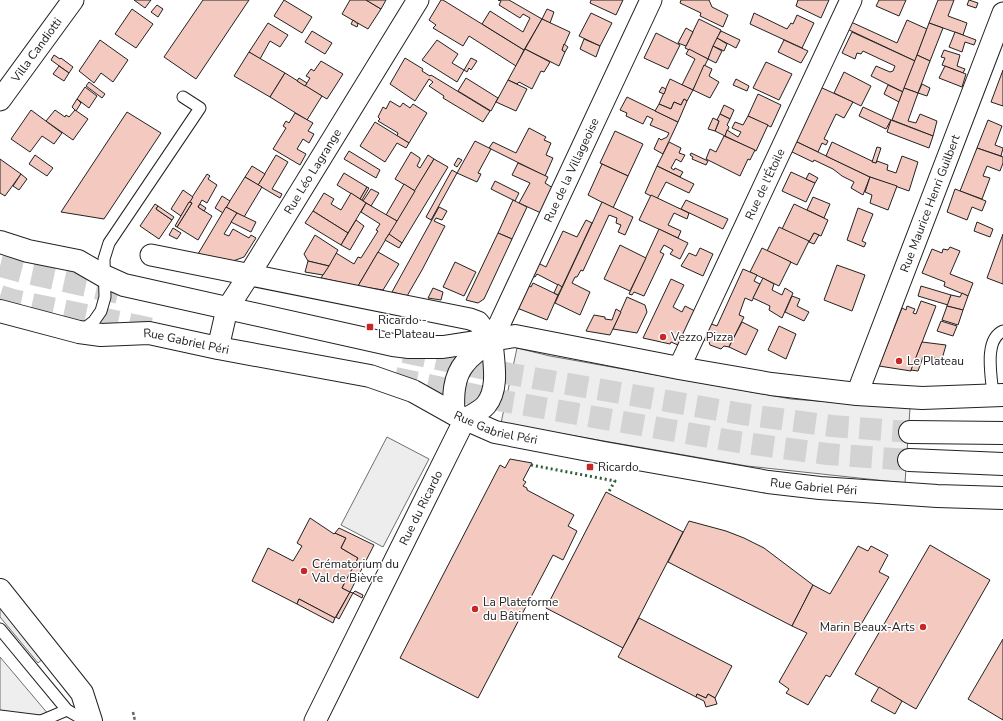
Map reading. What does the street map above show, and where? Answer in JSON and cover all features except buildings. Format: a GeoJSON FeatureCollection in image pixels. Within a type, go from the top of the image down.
{"type":"FeatureCollection","features":[{"type":"Feature","properties":{"kind":"main road"},"geometry":{"type":"LineString","coordinates":[[0,242],[28,251],[78,261],[104,276],[124,285],[227,309],[335,331],[386,344],[409,347],[443,347],[515,336],[679,368],[771,384],[857,394],[922,398],[998,395]]}},
{"type":"Feature","properties":{"kind":"main road","name":"Rue Gabriel Péri"},"geometry":{"type":"LineString","coordinates":[[0,311],[79,332],[100,335],[149,333],[218,348],[370,376],[413,391],[460,417],[495,432],[619,456],[768,482],[820,488],[893,494],[1003,498]]}},
{"type":"Feature","properties":{"kind":"main road"},"geometry":{"type":"LineString","coordinates":[[910,432],[1003,433]]}},
{"type":"Feature","properties":{"kind":"main road"},"geometry":{"type":"LineString","coordinates":[[909,460],[1003,464]]}},
{"type":"Feature","properties":{"kind":"main road"},"geometry":{"type":"LineString","coordinates":[[0,590],[82,693],[91,721]]}},
{"type":"Feature","properties":{"kind":"street","name":"Villa Candiotti"},"geometry":{"type":"LineString","coordinates":[[0,100],[73,0]]}},
{"type":"Feature","properties":{"kind":"street","name":"Rue Léo Lagrange"},"geometry":{"type":"LineString","coordinates":[[218,348],[227,309],[418,0]]}},
{"type":"Feature","properties":{"kind":"street","name":"Rue de la Villageoise"},"geometry":{"type":"LineString","coordinates":[[492,340],[652,0]]}},
{"type":"Feature","properties":{"kind":"street","name":"Rue de l'Étoile"},"geometry":{"type":"LineString","coordinates":[[679,368],[851,0]]}},
{"type":"Feature","properties":{"kind":"street","name":"Rue Maurice Henri Guilbert"},"geometry":{"type":"LineString","coordinates":[[857,394],[1003,13]]}},
{"type":"Feature","properties":{"kind":"street"},"geometry":{"type":"LineString","coordinates":[[151,255],[470,319],[478,322],[492,340],[461,368],[453,396],[460,417]]}},
{"type":"Feature","properties":{"kind":"street","name":"Rue du Ricardo"},"geometry":{"type":"LineString","coordinates":[[315,721],[460,417],[486,405],[491,396],[494,387],[492,340]]}},
{"type":"Feature","properties":{"kind":"lane"},"geometry":{"type":"LineString","coordinates":[[79,332],[94,321],[100,311],[105,297],[104,259],[109,243],[200,108],[183,97]]}},
{"type":"Feature","properties":{"kind":"lane"},"geometry":{"type":"LineString","coordinates":[[998,395],[990,354],[992,342],[996,335],[1003,331]]}},
{"type":"Feature","properties":{"kind":"lane"},"geometry":{"type":"LineString","coordinates":[[0,629],[67,710],[86,721]]}},
{"type":"Feature","properties":{"kind":"lane"},"geometry":{"type":"LineString","coordinates":[[0,716],[41,721],[67,710]]}},
{"type":"Feature","properties":{"kind":"path"},"geometry":{"type":"LineString","coordinates":[[133,712],[135,721]]}},
{"type":"Feature","properties":{"kind":"shaded area"},"geometry":{"type":"Polygon","coordinates":[[[517,348],[550,356],[791,399],[910,408],[905,483],[747,466],[501,423],[517,348]]]}},
{"type":"Feature","properties":{"kind":"shaded area"},"geometry":{"type":"Polygon","coordinates":[[[387,437],[429,459],[383,547],[341,525],[387,437]]]}},
{"type":"Feature","properties":{"kind":"shaded area"},"geometry":{"type":"Polygon","coordinates":[[[0,602],[45,657],[38,663],[0,617],[0,602]]]}},
{"type":"Feature","properties":{"kind":"shaded area"},"geometry":{"type":"Polygon","coordinates":[[[0,657],[49,715],[0,721],[0,657]]]}},
{"type":"Feature","properties":{"kind":"tunnel"},"geometry":{"type":"LineString","coordinates":[[0,266],[128,295]]}},
{"type":"Feature","properties":{"kind":"tunnel"},"geometry":{"type":"LineString","coordinates":[[0,296],[153,329]]}},
{"type":"Feature","properties":{"kind":"tunnel"},"geometry":{"type":"LineString","coordinates":[[404,352],[510,374],[742,414],[832,426],[910,432]]}},
{"type":"Feature","properties":{"kind":"tunnel"},"geometry":{"type":"LineString","coordinates":[[395,378],[503,401],[738,442],[827,454],[909,460]]}},
{"type":"Feature","properties":{"kind":"hedge"},"geometry":{"type":"LineString","coordinates":[[531,465],[615,481],[608,493]]}},
{"type":"Feature","properties":{"kind":"place","name":"Ricardo - Le Plateau"},"geometry":{"type":"Point","coordinates":[370,327]}},
{"type":"Feature","properties":{"kind":"place","name":"Vezzo Pizza"},"geometry":{"type":"Point","coordinates":[663,337]}},
{"type":"Feature","properties":{"kind":"place","name":"Le Plateau"},"geometry":{"type":"Point","coordinates":[899,361]}},
{"type":"Feature","properties":{"kind":"place","name":"Ricardo"},"geometry":{"type":"Point","coordinates":[590,467]}},
{"type":"Feature","properties":{"kind":"place","name":"Crématorium du Val de Bièvre"},"geometry":{"type":"Point","coordinates":[304,571]}},
{"type":"Feature","properties":{"kind":"place","name":"La Plateforme du Bâtiment"},"geometry":{"type":"Point","coordinates":[475,609]}},
{"type":"Feature","properties":{"kind":"place","name":"Marin Beaux-Arts"},"geometry":{"type":"Point","coordinates":[923,627]}}]}
